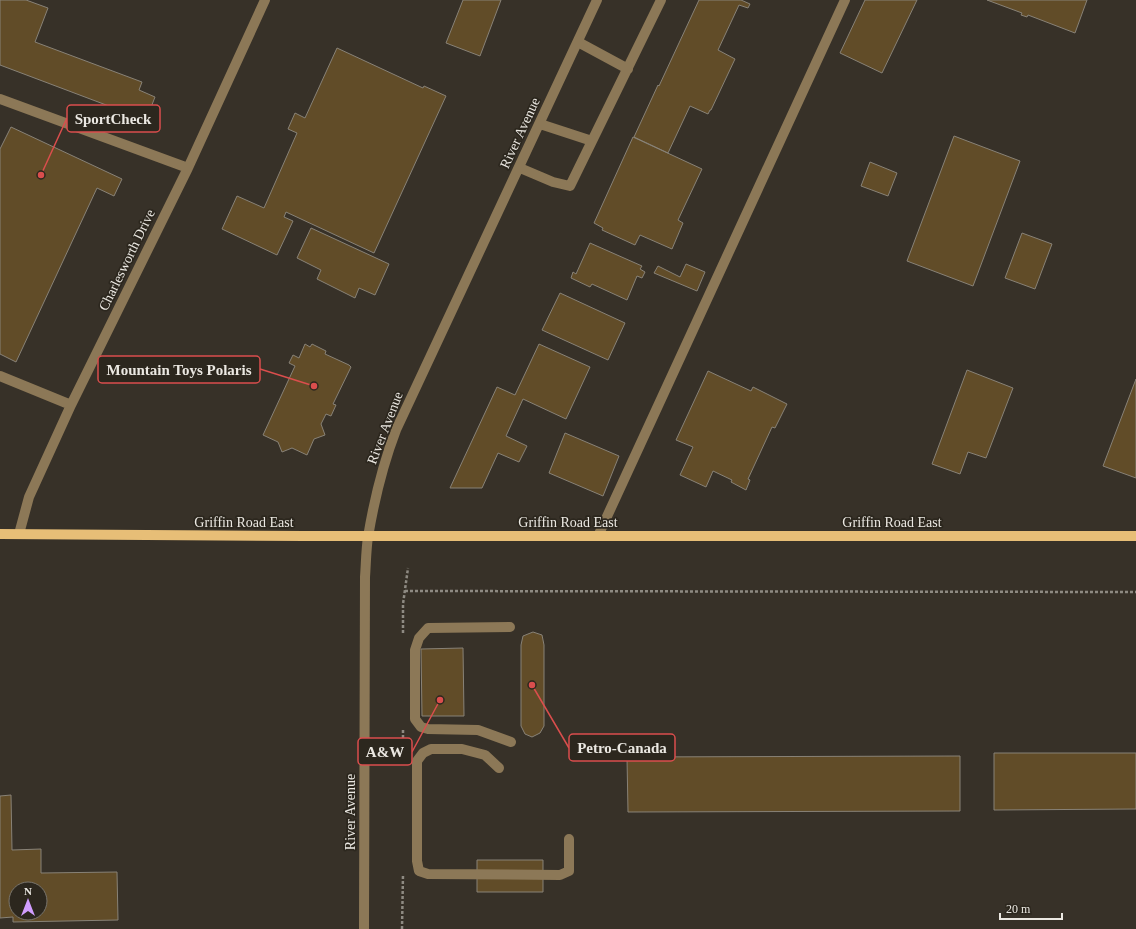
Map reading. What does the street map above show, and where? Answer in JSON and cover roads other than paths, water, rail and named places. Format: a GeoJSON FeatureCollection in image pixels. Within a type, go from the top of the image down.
{"type":"FeatureCollection","features":[{"type":"Feature","properties":{"kind":"main road","name":"Griffin Road East"},"geometry":{"type":"LineString","coordinates":[[0,534],[369,536],[1136,536]]}},
{"type":"Feature","properties":{"kind":"street","name":"Charlesworth Drive"},"geometry":{"type":"LineString","coordinates":[[18,534],[29,497],[71,405],[188,168],[265,0]]}},
{"type":"Feature","properties":{"kind":"street","name":"River Avenue"},"geometry":{"type":"LineString","coordinates":[[364,929],[365,577],[369,536],[388,451],[396,430],[520,168],[597,0]]}},
{"type":"Feature","properties":{"kind":"street"},"geometry":{"type":"LineString","coordinates":[[520,168],[553,182],[570,186],[661,0]]}},
{"type":"Feature","properties":{"kind":"street"},"geometry":{"type":"LineString","coordinates":[[598,536],[845,0]]}},
{"type":"Feature","properties":{"kind":"street"},"geometry":{"type":"LineString","coordinates":[[578,42],[628,69]]}},
{"type":"Feature","properties":{"kind":"street"},"geometry":{"type":"LineString","coordinates":[[0,99],[188,168]]}},
{"type":"Feature","properties":{"kind":"street"},"geometry":{"type":"LineString","coordinates":[[540,124],[592,141]]}},
{"type":"Feature","properties":{"kind":"street"},"geometry":{"type":"LineString","coordinates":[[0,376],[71,405]]}},
{"type":"Feature","properties":{"kind":"street"},"geometry":{"type":"LineString","coordinates":[[510,627],[428,628],[419,638],[415,650],[415,719],[421,727],[428,729],[478,730],[511,742]]}},
{"type":"Feature","properties":{"kind":"street"},"geometry":{"type":"LineString","coordinates":[[499,768],[485,755],[462,749],[431,749],[423,753],[416,761],[416,861],[419,871],[428,874],[560,875],[569,870],[568,839]]}},
{"type":"Feature","properties":{"kind":"place","name":"SportCheck"},"geometry":{"type":"Point","coordinates":[41,175]}},
{"type":"Feature","properties":{"kind":"place","name":"Mountain Toys Polaris"},"geometry":{"type":"Point","coordinates":[314,386]}},
{"type":"Feature","properties":{"kind":"place","name":"Petro-Canada"},"geometry":{"type":"Point","coordinates":[532,685]}},
{"type":"Feature","properties":{"kind":"place","name":"A&W"},"geometry":{"type":"Point","coordinates":[440,700]}}]}
